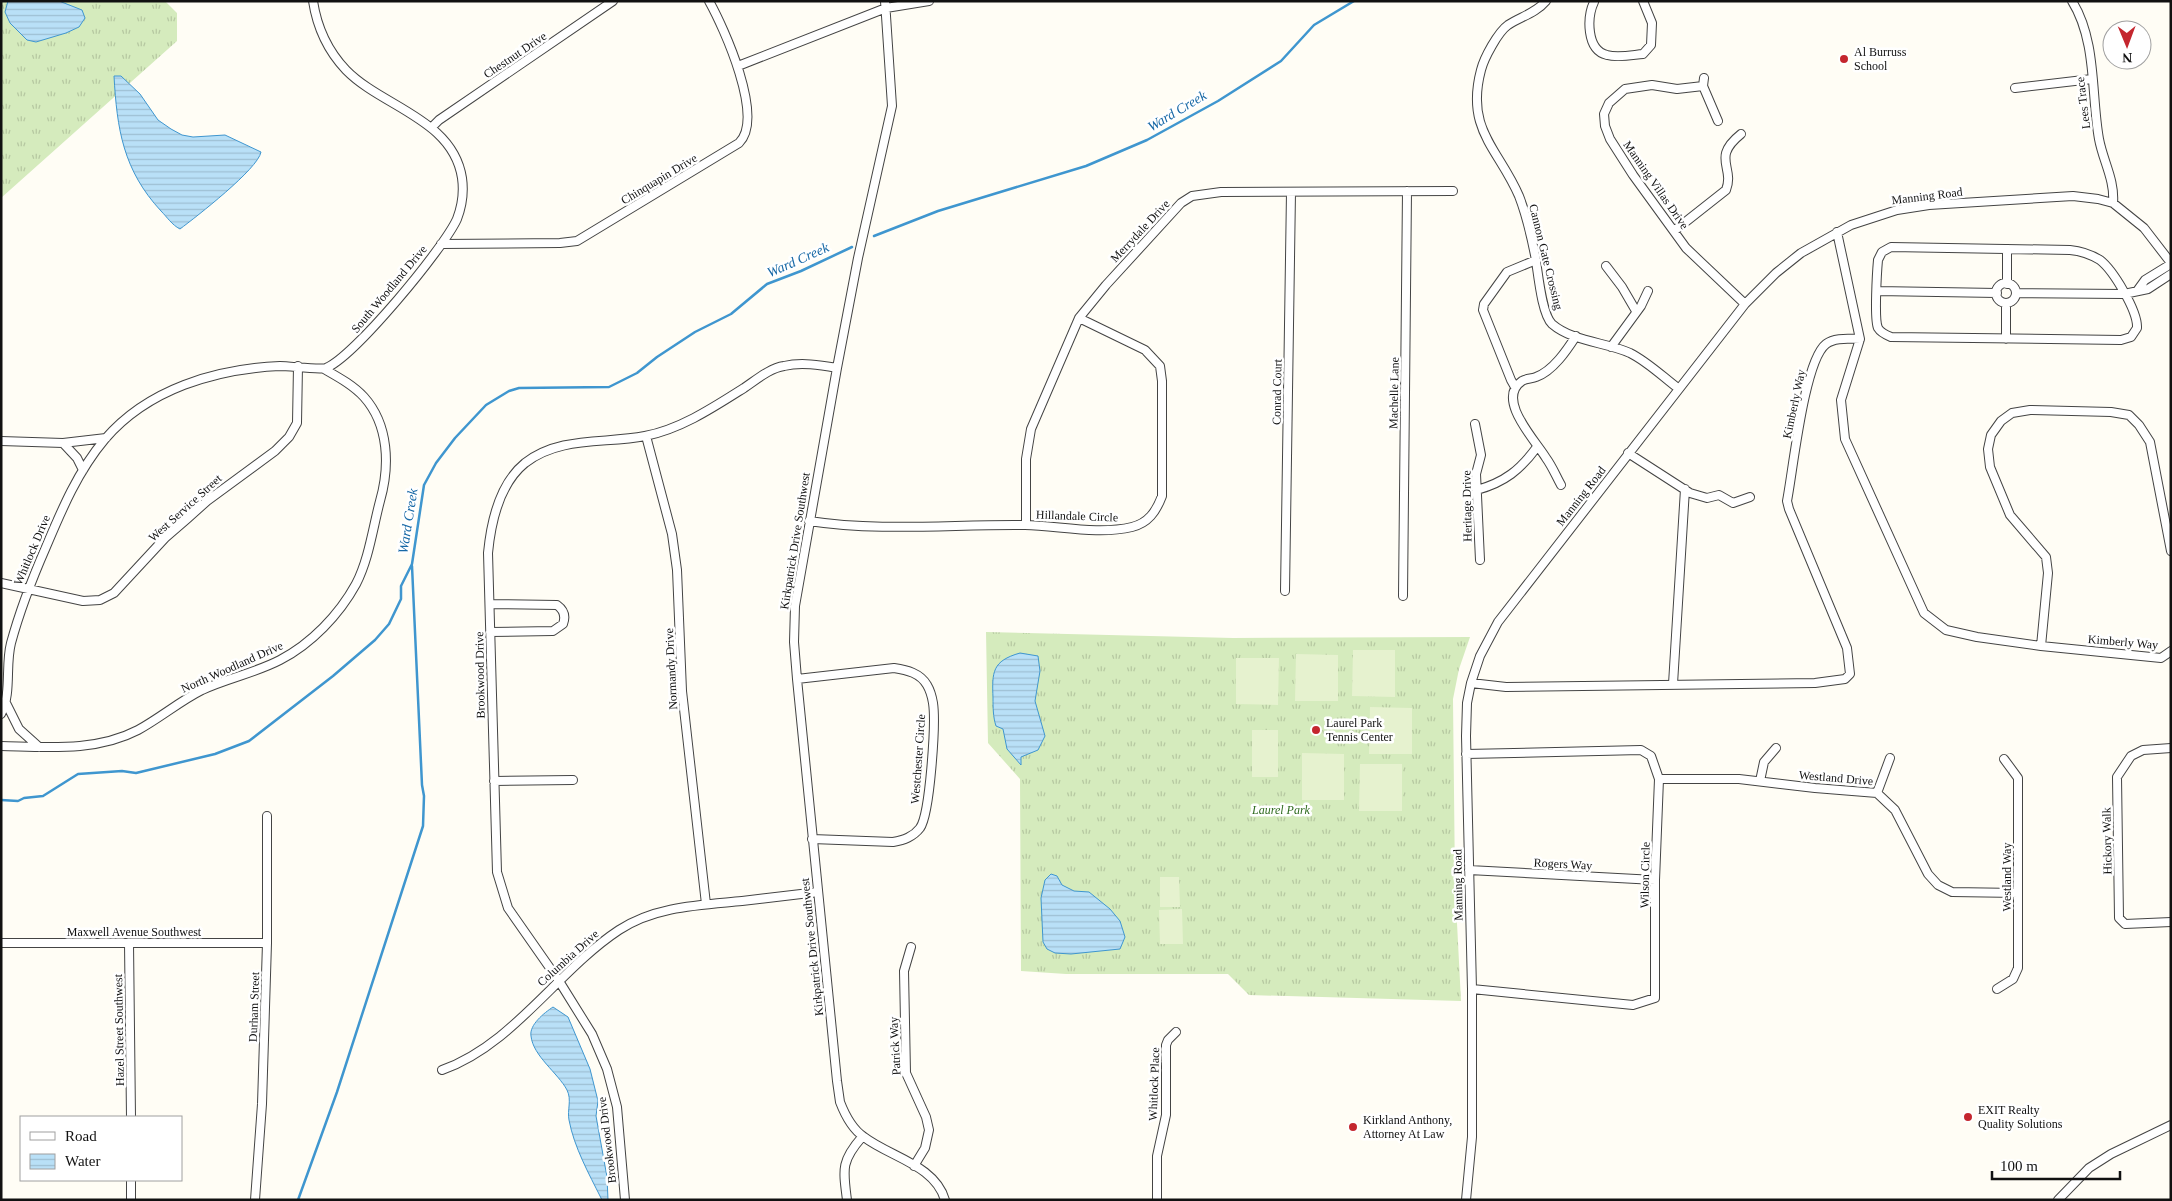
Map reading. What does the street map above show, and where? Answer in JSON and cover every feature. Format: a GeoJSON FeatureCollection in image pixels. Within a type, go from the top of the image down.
{"type":"FeatureCollection","features":[{"type":"Feature","properties":{"kind":"street","name":"South Woodland Drive"},"geometry":{"type":"LineString","coordinates":[[313,1],[324,38],[346,69],[363,84],[440,135],[451,148],[459,166],[463,182],[458,217],[441,244],[367,335],[346,354],[324,369]]}},
{"type":"Feature","properties":{"kind":"street","name":"Chestnut Drive"},"geometry":{"type":"LineString","coordinates":[[431,128],[439,120],[613,1]]}},
{"type":"Feature","properties":{"kind":"street","name":"Chinquapin Drive"},"geometry":{"type":"LineString","coordinates":[[441,244],[569,243],[585,238],[734,147],[742,140],[747,128],[746,96],[738,66],[709,1]]}},
{"type":"Feature","properties":{"kind":"street"},"geometry":{"type":"LineString","coordinates":[[738,66],[885,5],[929,1]]}},
{"type":"Feature","properties":{"kind":"street","name":"Cannon Gate Crossing"},"geometry":{"type":"LineString","coordinates":[[1546,1],[1536,10],[1506,26],[1486,55],[1477,88],[1476,106],[1484,138],[1519,197],[1536,260],[1536,275],[1548,316],[1552,323],[1576,336],[1611,347],[1639,359],[1679,389]]}},
{"type":"Feature","properties":{"kind":"street"},"geometry":{"type":"LineString","coordinates":[[1594,2],[1589,17],[1591,36],[1595,46],[1602,53],[1619,56],[1643,54],[1651,45],[1652,23],[1643,1]]}},
{"type":"Feature","properties":{"kind":"street","name":"Lees Trace"},"geometry":{"type":"LineString","coordinates":[[2072,1],[2084,30],[2099,139],[2114,192],[2112,203]]}},
{"type":"Feature","properties":{"kind":"street","name":"Kirkpatrick Drive Southwest"},"geometry":{"type":"LineString","coordinates":[[885,5],[892,106],[858,258],[809,521],[795,606],[794,642],[838,1089],[844,1112],[862,1136],[935,1180],[945,1200]]}},
{"type":"Feature","properties":{"kind":"street"},"geometry":{"type":"LineString","coordinates":[[1704,78],[1703,86],[1718,121]]}},
{"type":"Feature","properties":{"kind":"street"},"geometry":{"type":"LineString","coordinates":[[2015,88],[2092,79]]}},
{"type":"Feature","properties":{"kind":"street","name":"Manning Villas Drive"},"geometry":{"type":"LineString","coordinates":[[1703,86],[1677,89],[1652,85],[1625,89],[1609,104],[1604,114],[1605,126],[1610,139],[1633,175],[1686,248],[1746,304]]}},
{"type":"Feature","properties":{"kind":"street"},"geometry":{"type":"LineString","coordinates":[[1674,231],[1726,190],[1729,182],[1725,162],[1727,150],[1741,134]]}},
{"type":"Feature","properties":{"kind":"street","name":"Machelle Lane"},"geometry":{"type":"LineString","coordinates":[[1403,596],[1407,191]]}},
{"type":"Feature","properties":{"kind":"street","name":"Merrydale Drive"},"geometry":{"type":"LineString","coordinates":[[1026,525],[1026,466],[1031,429],[1079,318],[1171,213],[1192,196],[1221,192],[1453,191]]}},
{"type":"Feature","properties":{"kind":"street","name":"Conrad Court"},"geometry":{"type":"LineString","coordinates":[[1286,591],[1291,192]]}},
{"type":"Feature","properties":{"kind":"street","name":"Manning Road"},"geometry":{"type":"LineString","coordinates":[[1466,1200],[1472,1137],[1472,990],[1466,754],[1467,703],[1480,656],[1498,622],[1746,304],[1786,264],[1838,232],[1874,216],[1929,205],[2073,196],[2112,203],[2144,228],[2171,263]]}},
{"type":"Feature","properties":{"kind":"street"},"geometry":{"type":"LineString","coordinates":[[1838,232],[1860,338]]}},
{"type":"Feature","properties":{"kind":"street"},"geometry":{"type":"LineString","coordinates":[[1888,248],[2070,250],[2089,254],[2108,267],[2134,311],[2137,325],[2134,334],[2125,340],[1888,336],[1877,325],[1877,291],[1878,260],[1882,252],[1888,248]]}},
{"type":"Feature","properties":{"kind":"street"},"geometry":{"type":"LineString","coordinates":[[2006,284],[2007,249]]}},
{"type":"Feature","properties":{"kind":"street"},"geometry":{"type":"LineString","coordinates":[[1536,260],[1506,272],[1484,304],[1483,310],[1510,380],[1516,387],[1516,412],[1537,447],[1546,456],[1561,485]]}},
{"type":"Feature","properties":{"kind":"street"},"geometry":{"type":"LineString","coordinates":[[2136,291],[2145,280],[2171,263]]}},
{"type":"Feature","properties":{"kind":"street"},"geometry":{"type":"LineString","coordinates":[[1606,266],[1622,287],[1636,311]]}},
{"type":"Feature","properties":{"kind":"street"},"geometry":{"type":"LineString","coordinates":[[2016,293],[2124,294],[2148,290],[2171,274]]}},
{"type":"Feature","properties":{"kind":"street"},"geometry":{"type":"LineString","coordinates":[[2006,303],[1998,299],[1997,293],[2000,285],[2012,285],[2016,293]]}},
{"type":"Feature","properties":{"kind":"street"},"geometry":{"type":"LineString","coordinates":[[1611,347],[1645,299],[1648,291]]}},
{"type":"Feature","properties":{"kind":"street"},"geometry":{"type":"LineString","coordinates":[[1877,291],[1997,293]]}},
{"type":"Feature","properties":{"kind":"street"},"geometry":{"type":"LineString","coordinates":[[2006,303],[2014,298],[2016,293]]}},
{"type":"Feature","properties":{"kind":"street"},"geometry":{"type":"LineString","coordinates":[[2006,303],[2006,339]]}},
{"type":"Feature","properties":{"kind":"street","name":"Hillandale Circle"},"geometry":{"type":"LineString","coordinates":[[809,521],[862,526],[1026,525],[1105,530],[1132,527],[1150,518],[1162,496],[1162,381],[1160,366],[1145,350],[1079,318]]}},
{"type":"Feature","properties":{"kind":"street"},"geometry":{"type":"LineString","coordinates":[[1516,387],[1523,380],[1538,377],[1562,357],[1576,336]]}},
{"type":"Feature","properties":{"kind":"street","name":"Kimberly Way"},"geometry":{"type":"LineString","coordinates":[[1673,684],[1815,683],[1845,679],[1850,674],[1847,648],[1787,501],[1814,364],[1824,346],[1828,343],[1860,338],[1841,400],[1845,439],[1924,612],[1946,630],[1977,637],[2041,646],[2161,658],[2171,651]]}},
{"type":"Feature","properties":{"kind":"street","name":"Brookwood Drive"},"geometry":{"type":"LineString","coordinates":[[625,1200],[617,1107],[608,1069],[592,1034],[508,908],[497,872],[488,553],[490,534],[498,504],[512,478],[522,465],[551,448],[567,444],[646,436],[708,410],[782,366],[810,364],[837,368]]}},
{"type":"Feature","properties":{"kind":"street"},"geometry":{"type":"LineString","coordinates":[[63,443],[77,458],[83,470],[106,438],[137,410],[186,384],[228,371],[250,368],[298,366],[324,369]]}},
{"type":"Feature","properties":{"kind":"street","name":"West Service Street"},"geometry":{"type":"LineString","coordinates":[[1,583],[71,600],[93,601],[108,597],[121,588],[165,538],[187,518],[290,437],[297,423],[298,366]]}},
{"type":"Feature","properties":{"kind":"street","name":"North Woodland Drive"},"geometry":{"type":"LineString","coordinates":[[1,746],[85,746],[138,730],[201,691],[280,660],[299,649],[339,610],[356,583],[364,564],[382,494],[387,461],[384,438],[372,408],[352,386],[324,369]]}},
{"type":"Feature","properties":{"kind":"street"},"geometry":{"type":"LineString","coordinates":[[2041,646],[2048,573],[2046,557],[2010,515],[1990,467],[1989,442],[1991,435],[2001,421],[2012,413],[2030,410],[2111,412],[2129,415],[2139,425],[2150,442],[2171,551]]}},
{"type":"Feature","properties":{"kind":"street","name":"Heritage Drive"},"geometry":{"type":"LineString","coordinates":[[1475,424],[1481,455],[1476,474],[1480,560]]}},
{"type":"Feature","properties":{"kind":"street","name":"Normandy Drive"},"geometry":{"type":"LineString","coordinates":[[646,436],[672,534],[677,570],[682,691],[706,904]]}},
{"type":"Feature","properties":{"kind":"street"},"geometry":{"type":"LineString","coordinates":[[1,441],[63,443],[106,438]]}},
{"type":"Feature","properties":{"kind":"street"},"geometry":{"type":"LineString","coordinates":[[1477,490],[1503,480],[1526,462],[1537,447]]}},
{"type":"Feature","properties":{"kind":"street"},"geometry":{"type":"LineString","coordinates":[[1628,453],[1657,473],[1698,496],[1707,498],[1719,496],[1733,503],[1750,497]]}},
{"type":"Feature","properties":{"kind":"street","name":"Whitlock Drive"},"geometry":{"type":"LineString","coordinates":[[38,747],[19,729],[11,717],[6,702],[7,669],[11,644],[28,589],[61,512],[83,470]]}},
{"type":"Feature","properties":{"kind":"street"},"geometry":{"type":"LineString","coordinates":[[1471,683],[1506,686],[1673,684],[1685,489]]}},
{"type":"Feature","properties":{"kind":"street"},"geometry":{"type":"LineString","coordinates":[[490,604],[557,605],[561,608],[564,617],[563,624],[553,631],[490,632]]}},
{"type":"Feature","properties":{"kind":"street","name":"Westchester Circle"},"geometry":{"type":"LineString","coordinates":[[797,679],[894,668],[900,669],[916,674],[921,678],[926,684],[933,702],[928,794],[924,819],[920,828],[905,840],[893,842],[812,839]]}},
{"type":"Feature","properties":{"kind":"street","name":"Whitlock Drive"},"geometry":{"type":"LineString","coordinates":[[1,714],[6,702]]}},
{"type":"Feature","properties":{"kind":"street"},"geometry":{"type":"LineString","coordinates":[[1760,781],[1764,762],[1776,748]]}},
{"type":"Feature","properties":{"kind":"street","name":"Hickory Walk"},"geometry":{"type":"LineString","coordinates":[[2171,748],[2143,750],[2131,756],[2117,776],[2119,918],[2125,924],[2171,922]]}},
{"type":"Feature","properties":{"kind":"street","name":"Wilson Circle"},"geometry":{"type":"LineString","coordinates":[[1466,754],[1641,750],[1651,756],[1659,779],[1655,998],[1633,1004],[1472,990]]}},
{"type":"Feature","properties":{"kind":"street"},"geometry":{"type":"LineString","coordinates":[[1877,792],[1890,758]]}},
{"type":"Feature","properties":{"kind":"street","name":"Westland Way"},"geometry":{"type":"LineString","coordinates":[[1997,989],[2013,979],[2018,968],[2018,778],[2004,759]]}},
{"type":"Feature","properties":{"kind":"street","name":"Westland Drive"},"geometry":{"type":"LineString","coordinates":[[1659,779],[1760,781],[1815,788],[1877,792],[1895,810],[1928,874],[1938,885],[1952,892],[2018,893]]}},
{"type":"Feature","properties":{"kind":"street"},"geometry":{"type":"LineString","coordinates":[[494,781],[573,780]]}},
{"type":"Feature","properties":{"kind":"street","name":"Durham Street"},"geometry":{"type":"LineString","coordinates":[[254,1200],[261,1141],[267,942],[267,816]]}},
{"type":"Feature","properties":{"kind":"street","name":"Rogers Way"},"geometry":{"type":"LineString","coordinates":[[1469,870],[1656,880]]}},
{"type":"Feature","properties":{"kind":"street","name":"Columbia Drive"},"geometry":{"type":"LineString","coordinates":[[442,1070],[489,1046],[592,950],[620,929],[651,915],[676,908],[818,892]]}},
{"type":"Feature","properties":{"kind":"street","name":"Maxwell Avenue Southwest"},"geometry":{"type":"LineString","coordinates":[[1,943],[267,942]]}},
{"type":"Feature","properties":{"kind":"street","name":"Hazel Street Southwest"},"geometry":{"type":"LineString","coordinates":[[129,943],[131,1116]]}},
{"type":"Feature","properties":{"kind":"street","name":"Patrick Way"},"geometry":{"type":"LineString","coordinates":[[912,947],[904,971],[906,1073],[928,1120],[929,1130],[925,1148],[914,1166]]}},
{"type":"Feature","properties":{"kind":"street","name":"Whitlock Place"},"geometry":{"type":"LineString","coordinates":[[1157,1200],[1157,1156],[1166,1115],[1166,1045],[1176,1032]]}},
{"type":"Feature","properties":{"kind":"street"},"geometry":{"type":"LineString","coordinates":[[2058,1200],[2089,1168],[2110,1154],[2171,1125]]}},
{"type":"Feature","properties":{"kind":"street"},"geometry":{"type":"LineString","coordinates":[[847,1200],[846,1157],[862,1136]]}},
{"type":"Feature","properties":{"kind":"street"},"geometry":{"type":"LineString","coordinates":[[131,1181],[131,1200]]}},
{"type":"Feature","properties":{"kind":"green space"},"geometry":{"type":"Polygon","coordinates":[[[1,1],[165,1],[177,13],[177,41],[1,198],[1,1]]]}},
{"type":"Feature","properties":{"kind":"green space","name":"Laurel Park"},"geometry":{"type":"Polygon","coordinates":[[[986,632],[1233,638],[1470,637],[1459,669],[1453,699],[1455,884],[1461,1001],[1249,995],[1228,974],[1066,974],[1021,971],[1020,779],[988,743],[986,632]]]}},
{"type":"Feature","properties":{"kind":"green space"},"geometry":{"type":"Polygon","coordinates":[[[1353,650],[1395,650],[1395,697],[1352,696],[1353,650]]]}},
{"type":"Feature","properties":{"kind":"green space"},"geometry":{"type":"Polygon","coordinates":[[[1296,654],[1338,655],[1338,701],[1295,701],[1296,654]]]}},
{"type":"Feature","properties":{"kind":"green space"},"geometry":{"type":"Polygon","coordinates":[[[1236,658],[1279,658],[1278,705],[1236,704],[1236,658]]]}},
{"type":"Feature","properties":{"kind":"green space"},"geometry":{"type":"Polygon","coordinates":[[[1370,707],[1412,708],[1412,754],[1369,754],[1370,707]]]}},
{"type":"Feature","properties":{"kind":"green space"},"geometry":{"type":"Polygon","coordinates":[[[1252,730],[1278,730],[1278,777],[1252,777],[1252,730]]]}},
{"type":"Feature","properties":{"kind":"green space"},"geometry":{"type":"Polygon","coordinates":[[[1302,753],[1344,754],[1344,800],[1302,800],[1302,753]]]}},
{"type":"Feature","properties":{"kind":"green space"},"geometry":{"type":"Polygon","coordinates":[[[1360,764],[1402,764],[1402,811],[1359,811],[1360,764]]]}},
{"type":"Feature","properties":{"kind":"green space"},"geometry":{"type":"Polygon","coordinates":[[[1160,877],[1179,877],[1180,907],[1160,907],[1160,877]]]}},
{"type":"Feature","properties":{"kind":"green space"},"geometry":{"type":"Polygon","coordinates":[[[1182,909],[1183,944],[1160,944],[1159,910],[1182,909]]]}},
{"type":"Feature","properties":{"kind":"water"},"geometry":{"type":"Polygon","coordinates":[[[8,1],[59,1],[82,10],[85,18],[79,27],[36,42],[27,40],[10,23],[5,12],[8,1]]]}},
{"type":"Feature","properties":{"kind":"water"},"geometry":{"type":"Polygon","coordinates":[[[114,76],[121,76],[140,94],[158,120],[182,135],[193,137],[225,135],[261,152],[257,160],[238,181],[180,229],[170,221],[148,196],[130,164],[120,131],[114,76]]]}},
{"type":"Feature","properties":{"kind":"water"},"geometry":{"type":"Polygon","coordinates":[[[1020,653],[1038,656],[1040,671],[1035,701],[1045,736],[1038,750],[1021,757],[1021,765],[1007,749],[1003,729],[996,726],[993,712],[993,681],[996,669],[1004,660],[1020,653]]]}},
{"type":"Feature","properties":{"kind":"water"},"geometry":{"type":"Polygon","coordinates":[[[1051,874],[1057,876],[1062,885],[1074,891],[1089,892],[1110,909],[1120,921],[1125,937],[1120,949],[1071,954],[1055,953],[1047,949],[1043,942],[1041,898],[1045,880],[1051,874]]]}},
{"type":"Feature","properties":{"kind":"water"},"geometry":{"type":"Polygon","coordinates":[[[553,1007],[568,1017],[590,1069],[598,1101],[596,1116],[607,1177],[608,1200],[602,1200],[574,1140],[569,1120],[567,1090],[536,1050],[531,1036],[532,1028],[535,1024],[553,1007]]]}},
{"type":"Feature","properties":{"kind":"waterway","name":"Ward Creek"},"geometry":{"type":"LineString","coordinates":[[874,236],[938,211],[1086,166],[1147,140],[1218,101],[1281,61],[1314,25],[1354,1]]}},
{"type":"Feature","properties":{"kind":"waterway","name":"Ward Creek"},"geometry":{"type":"LineString","coordinates":[[1,800],[18,801],[24,798],[43,796],[78,774],[122,771],[136,773],[215,754],[249,741],[333,676],[375,640],[389,624],[401,599],[401,586],[412,564],[424,485],[436,463],[455,438],[486,405],[509,391],[519,388],[609,387],[637,373],[657,357],[695,332],[731,314],[767,284],[801,271],[852,247]]}},
{"type":"Feature","properties":{"kind":"waterway"},"geometry":{"type":"LineString","coordinates":[[298,1200],[337,1092],[423,826],[424,796],[412,566]]}},
{"type":"Feature","properties":{"kind":"place","name":"Al Burruss School"},"geometry":{"type":"Point","coordinates":[1844,59]}},
{"type":"Feature","properties":{"kind":"place","name":"Laurel Park Tennis Center"},"geometry":{"type":"Point","coordinates":[1316,730]}},
{"type":"Feature","properties":{"kind":"place","name":"EXIT Realty Quality Solutions"},"geometry":{"type":"Point","coordinates":[1968,1117]}},
{"type":"Feature","properties":{"kind":"place","name":"Kirkland Anthony, Attorney At Law"},"geometry":{"type":"Point","coordinates":[1353,1127]}}]}
